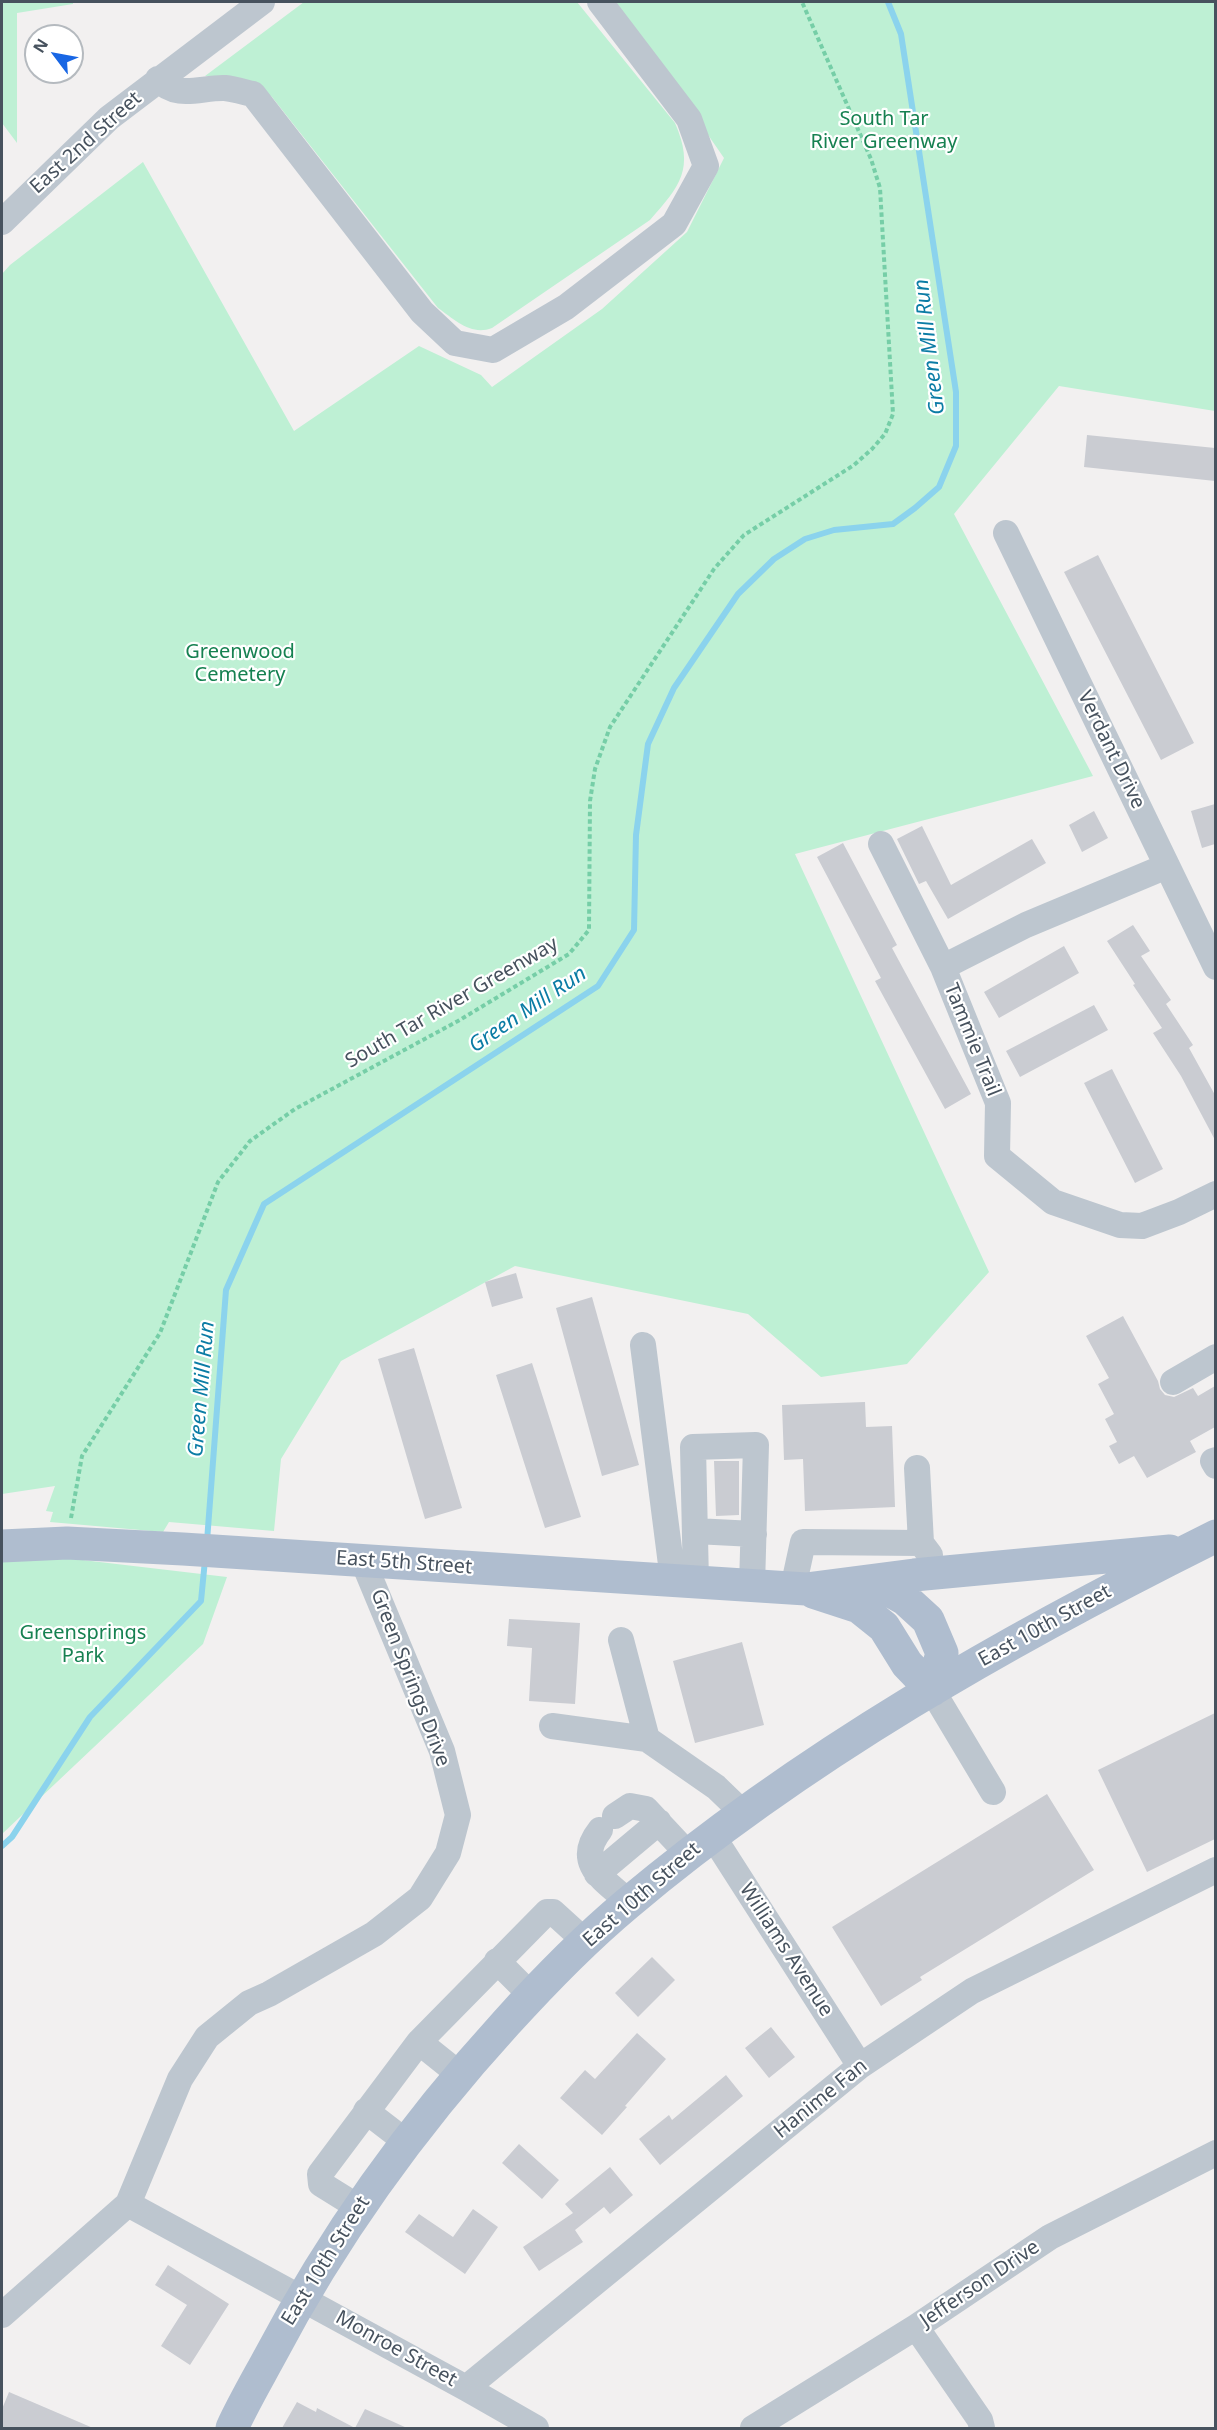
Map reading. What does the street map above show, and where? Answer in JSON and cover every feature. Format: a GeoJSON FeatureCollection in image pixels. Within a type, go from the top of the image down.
{"type":"FeatureCollection","features":[{"type":"Feature","properties":{"kind":"main road","name":"East 5th Street"},"geometry":{"type":"LineString","coordinates":[[2,1546],[67,1543],[224,1551],[800,1589],[1202,1542]]}},
{"type":"Feature","properties":{"kind":"main road","name":"East 10th Street"},"geometry":{"type":"LineString","coordinates":[[232,2428],[301,2297],[358,2207],[405,2141],[459,2074],[531,1995],[629,1902],[700,1844],[826,1755],[932,1690],[1121,1584],[1202,1542]]}},
{"type":"Feature","properties":{"kind":"main road"},"geometry":{"type":"LineString","coordinates":[[873,1581],[905,1599],[928,1620],[942,1653],[932,1690]]}},
{"type":"Feature","properties":{"kind":"main road","name":"East 5th Street"},"geometry":{"type":"LineString","coordinates":[[800,1589],[860,1607],[884,1627],[907,1664],[932,1690]]}},
{"type":"Feature","properties":{"kind":"street","name":"East 2nd Street"},"geometry":{"type":"LineString","coordinates":[[2,222],[109,118],[262,2]]}},
{"type":"Feature","properties":{"kind":"street"},"geometry":{"type":"LineString","coordinates":[[166,73],[164,86],[183,92],[225,88],[253,94],[422,312],[455,343],[494,350],[566,306],[674,224],[706,166],[689,119],[600,2]]}},
{"type":"Feature","properties":{"kind":"street","name":"Verdant Drive"},"geometry":{"type":"LineString","coordinates":[[1006,533],[1215,967]]}},
{"type":"Feature","properties":{"kind":"street"},"geometry":{"type":"LineString","coordinates":[[881,844],[943,967],[1026,925],[1167,866]]}},
{"type":"Feature","properties":{"kind":"street","name":"Tammie Trail"},"geometry":{"type":"LineString","coordinates":[[943,967],[998,1103],[997,1156],[1053,1202],[1120,1225],[1142,1226],[1179,1212],[1215,1194]]}},
{"type":"Feature","properties":{"kind":"street"},"geometry":{"type":"LineString","coordinates":[[643,1345],[684,1581]]}},
{"type":"Feature","properties":{"kind":"street"},"geometry":{"type":"LineString","coordinates":[[1173,1382],[1215,1357]]}},
{"type":"Feature","properties":{"kind":"street"},"geometry":{"type":"LineString","coordinates":[[684,1581],[695,1531],[693,1447],[756,1445],[752,1586]]}},
{"type":"Feature","properties":{"kind":"street"},"geometry":{"type":"LineString","coordinates":[[1215,1460],[1213,1461],[1215,1466]]}},
{"type":"Feature","properties":{"kind":"street"},"geometry":{"type":"LineString","coordinates":[[917,1468],[921,1543],[942,1573]]}},
{"type":"Feature","properties":{"kind":"street"},"geometry":{"type":"LineString","coordinates":[[695,1531],[754,1534]]}},
{"type":"Feature","properties":{"kind":"street"},"geometry":{"type":"LineString","coordinates":[[800,1589],[803,1542],[921,1543]]}},
{"type":"Feature","properties":{"kind":"street","name":"Green Springs Drive"},"geometry":{"type":"LineString","coordinates":[[2,2316],[128,2204],[180,2079],[207,2037],[249,2003],[374,1934],[420,1898],[448,1853],[458,1815],[442,1751],[363,1561]]}},
{"type":"Feature","properties":{"kind":"street"},"geometry":{"type":"LineString","coordinates":[[621,1640],[647,1739]]}},
{"type":"Feature","properties":{"kind":"street"},"geometry":{"type":"LineString","coordinates":[[932,1690],[993,1792]]}},
{"type":"Feature","properties":{"kind":"street"},"geometry":{"type":"LineString","coordinates":[[552,1726],[647,1739],[716,1787],[743,1813]]}},
{"type":"Feature","properties":{"kind":"street","name":"Williams Avenue"},"geometry":{"type":"LineString","coordinates":[[597,1874],[589,1855],[607,1823],[630,1806],[640,1806],[646,1809],[658,1822],[700,1844],[860,2066]]}},
{"type":"Feature","properties":{"kind":"street"},"geometry":{"type":"LineString","coordinates":[[629,1902],[597,1874],[658,1822]]}},
{"type":"Feature","properties":{"kind":"street","name":"Hanime Fan"},"geometry":{"type":"LineString","coordinates":[[466,2388],[860,2066],[972,1991],[1215,1870]]}},
{"type":"Feature","properties":{"kind":"street"},"geometry":{"type":"LineString","coordinates":[[358,2207],[321,2184],[320,2174],[419,2042],[547,1912],[553,1912],[586,1942]]}},
{"type":"Feature","properties":{"kind":"street"},"geometry":{"type":"LineString","coordinates":[[497,1961],[531,1995]]}},
{"type":"Feature","properties":{"kind":"street"},"geometry":{"type":"LineString","coordinates":[[419,2042],[459,2074]]}},
{"type":"Feature","properties":{"kind":"street"},"geometry":{"type":"LineString","coordinates":[[366,2111],[405,2141]]}},
{"type":"Feature","properties":{"kind":"street","name":"Jefferson Drive"},"geometry":{"type":"LineString","coordinates":[[753,2428],[916,2327],[1050,2237],[1214,2158]]}},
{"type":"Feature","properties":{"kind":"street","name":"Monroe Street"},"geometry":{"type":"LineString","coordinates":[[128,2204],[536,2428]]}},
{"type":"Feature","properties":{"kind":"street"},"geometry":{"type":"LineString","coordinates":[[916,2327],[980,2420],[982,2428]]}},
{"type":"Feature","properties":{"kind":"path","name":"South Tar River Greenway"},"geometry":{"type":"LineString","coordinates":[[70,1524],[82,1456],[160,1334],[218,1182],[250,1141],[295,1108],[458,1021],[569,954],[589,930],[590,801],[595,769],[610,727],[714,568],[744,536],[854,465],[885,434],[893,414],[880,188],[871,159],[802,2]]}},
{"type":"Feature","properties":{"kind":"green space"},"geometry":{"type":"Polygon","coordinates":[[[2,2],[73,2],[73,4],[17,13],[17,143],[2,123],[2,2]]]}},
{"type":"Feature","properties":{"kind":"green space"},"geometry":{"type":"Polygon","coordinates":[[[304,2],[577,2],[675,123],[684,153],[681,176],[669,197],[650,220],[492,328],[477,330],[457,322],[438,308],[272,97],[241,79],[205,76],[304,2]]]}},
{"type":"Feature","properties":{"kind":"green space","name":"Greenwood Cemetery"},"geometry":{"type":"Polygon","coordinates":[[[616,2],[1215,2],[1215,411],[1059,386],[954,514],[1093,776],[795,854],[989,1272],[907,1364],[821,1377],[748,1314],[515,1266],[341,1361],[281,1459],[274,1531],[169,1522],[163,1532],[50,1522],[53,1512],[46,1511],[55,1486],[2,1494],[2,274],[10,265],[143,162],[294,431],[419,346],[481,375],[492,387],[602,309],[687,232],[724,158],[616,2]]]}},
{"type":"Feature","properties":{"kind":"green space","name":"Greensprings Park"},"geometry":{"type":"Polygon","coordinates":[[[57,1557],[227,1577],[203,1644],[2,1834],[2,1558],[57,1557]]]}},
{"type":"Feature","properties":{"kind":"building"},"geometry":{"type":"Polygon","coordinates":[[[1087,435],[1215,448],[1215,481],[1084,467],[1087,435]]]}},
{"type":"Feature","properties":{"kind":"building"},"geometry":{"type":"Polygon","coordinates":[[[1098,555],[1194,743],[1161,760],[1064,572],[1098,555]]]}},
{"type":"Feature","properties":{"kind":"building"},"geometry":{"type":"Polygon","coordinates":[[[1215,804],[1215,844],[1202,848],[1191,811],[1215,804]]]}},
{"type":"Feature","properties":{"kind":"building"},"geometry":{"type":"Polygon","coordinates":[[[1094,811],[1108,838],[1082,852],[1069,825],[1094,811]]]}},
{"type":"Feature","properties":{"kind":"building"},"geometry":{"type":"Polygon","coordinates":[[[922,826],[951,885],[1032,839],[1046,863],[948,919],[926,881],[919,884],[897,839],[922,826]]]}},
{"type":"Feature","properties":{"kind":"building"},"geometry":{"type":"Polygon","coordinates":[[[843,843],[897,945],[892,948],[971,1094],[945,1109],[875,981],[881,978],[817,857],[843,843]]]}},
{"type":"Feature","properties":{"kind":"building"},"geometry":{"type":"Polygon","coordinates":[[[1133,925],[1150,951],[1141,956],[1171,1000],[1166,1004],[1193,1045],[1189,1048],[1215,1095],[1215,1140],[1181,1076],[1153,1033],[1162,1028],[1107,941],[1133,925]]]}},
{"type":"Feature","properties":{"kind":"building"},"geometry":{"type":"Polygon","coordinates":[[[1064,946],[1079,973],[999,1018],[984,992],[1064,946]]]}},
{"type":"Feature","properties":{"kind":"building"},"geometry":{"type":"Polygon","coordinates":[[[1094,1005],[1108,1030],[1020,1077],[1006,1051],[1094,1005]]]}},
{"type":"Feature","properties":{"kind":"building"},"geometry":{"type":"Polygon","coordinates":[[[1112,1069],[1163,1169],[1135,1183],[1084,1083],[1112,1069]]]}},
{"type":"Feature","properties":{"kind":"building"},"geometry":{"type":"Polygon","coordinates":[[[516,1273],[523,1298],[492,1307],[485,1282],[516,1273]]]}},
{"type":"Feature","properties":{"kind":"building"},"geometry":{"type":"Polygon","coordinates":[[[592,1297],[639,1465],[602,1476],[556,1308],[592,1297]]]}},
{"type":"Feature","properties":{"kind":"building"},"geometry":{"type":"Polygon","coordinates":[[[1123,1316],[1165,1395],[1174,1397],[1193,1388],[1198,1396],[1215,1386],[1215,1427],[1190,1441],[1196,1452],[1147,1478],[1134,1456],[1119,1464],[1109,1446],[1117,1442],[1105,1419],[1114,1414],[1098,1384],[1109,1378],[1086,1336],[1123,1316]]]}},
{"type":"Feature","properties":{"kind":"building"},"geometry":{"type":"Polygon","coordinates":[[[414,1348],[462,1508],[425,1519],[378,1359],[414,1348]]]}},
{"type":"Feature","properties":{"kind":"building"},"geometry":{"type":"Polygon","coordinates":[[[532,1363],[581,1517],[545,1528],[496,1375],[532,1363]]]}},
{"type":"Feature","properties":{"kind":"building"},"geometry":{"type":"Polygon","coordinates":[[[865,1402],[866,1427],[892,1426],[895,1507],[805,1511],[803,1459],[784,1460],[782,1405],[865,1402]]]}},
{"type":"Feature","properties":{"kind":"building"},"geometry":{"type":"Polygon","coordinates":[[[714,1461],[739,1461],[739,1515],[716,1516],[714,1461]]]}},
{"type":"Feature","properties":{"kind":"building"},"geometry":{"type":"Polygon","coordinates":[[[509,1619],[580,1623],[575,1704],[529,1701],[532,1648],[507,1646],[509,1619]]]}},
{"type":"Feature","properties":{"kind":"building"},"geometry":{"type":"Polygon","coordinates":[[[742,1642],[764,1725],[695,1743],[673,1661],[742,1642]]]}},
{"type":"Feature","properties":{"kind":"building"},"geometry":{"type":"Polygon","coordinates":[[[1215,1713],[1215,1839],[1147,1872],[1098,1770],[1215,1713]]]}},
{"type":"Feature","properties":{"kind":"building"},"geometry":{"type":"Polygon","coordinates":[[[1047,1794],[1094,1870],[920,1977],[922,1980],[881,2006],[832,1927],[1047,1794]]]}},
{"type":"Feature","properties":{"kind":"building"},"geometry":{"type":"Polygon","coordinates":[[[652,1957],[675,1980],[638,2017],[615,1993],[652,1957]]]}},
{"type":"Feature","properties":{"kind":"building"},"geometry":{"type":"Polygon","coordinates":[[[771,2027],[795,2057],[769,2078],[745,2048],[771,2027]]]}},
{"type":"Feature","properties":{"kind":"building"},"geometry":{"type":"Polygon","coordinates":[[[637,2033],[666,2059],[602,2135],[560,2098],[585,2070],[595,2079],[637,2033]]]}},
{"type":"Feature","properties":{"kind":"building"},"geometry":{"type":"Polygon","coordinates":[[[726,2075],[743,2096],[660,2165],[639,2139],[669,2115],[672,2120],[726,2075]]]}},
{"type":"Feature","properties":{"kind":"building"},"geometry":{"type":"Polygon","coordinates":[[[519,2144],[559,2180],[542,2199],[502,2163],[519,2144]]]}},
{"type":"Feature","properties":{"kind":"building"},"geometry":{"type":"Polygon","coordinates":[[[610,2167],[633,2195],[610,2214],[604,2207],[575,2230],[583,2242],[539,2271],[523,2247],[573,2213],[565,2204],[610,2167]]]}},
{"type":"Feature","properties":{"kind":"building"},"geometry":{"type":"Polygon","coordinates":[[[473,2209],[498,2227],[465,2274],[405,2232],[419,2214],[453,2237],[473,2209]]]}},
{"type":"Feature","properties":{"kind":"building"},"geometry":{"type":"Polygon","coordinates":[[[168,2265],[229,2304],[190,2365],[161,2346],[187,2305],[155,2285],[168,2265]]]}},
{"type":"Feature","properties":{"kind":"building"},"geometry":{"type":"Polygon","coordinates":[[[9,2392],[93,2428],[2,2428],[2,2409],[9,2392]]]}},
{"type":"Feature","properties":{"kind":"building"},"geometry":{"type":"Polygon","coordinates":[[[297,2402],[316,2412],[317,2408],[355,2428],[282,2428],[297,2402]]]}},
{"type":"Feature","properties":{"kind":"building"},"geometry":{"type":"Polygon","coordinates":[[[365,2409],[407,2428],[355,2428],[365,2409]]]}},
{"type":"Feature","properties":{"kind":"waterway","name":"Green Mill Run"},"geometry":{"type":"LineString","coordinates":[[207,1541],[226,1290],[264,1204],[598,986],[634,930],[636,835],[648,744],[674,688],[738,594],[774,559],[805,539],[834,530],[893,524],[939,487],[956,446],[956,392],[901,34],[888,2]]}},
{"type":"Feature","properties":{"kind":"waterway","name":"Green Mill Run"},"geometry":{"type":"LineString","coordinates":[[2,1846],[12,1837],[90,1717],[201,1601],[205,1560]]}}]}
